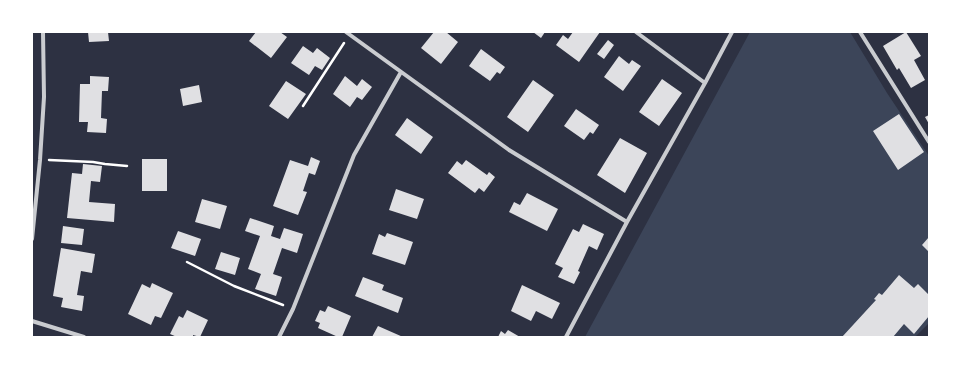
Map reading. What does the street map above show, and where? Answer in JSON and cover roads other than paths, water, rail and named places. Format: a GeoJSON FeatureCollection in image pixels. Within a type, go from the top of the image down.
{"type":"FeatureCollection","features":[{"type":"Feature","properties":{"kind":"street"},"geometry":{"type":"LineString","coordinates":[[32,239],[40,160],[44,97],[43,32]]}},
{"type":"Feature","properties":{"kind":"street"},"geometry":{"type":"LineString","coordinates":[[636,32],[705,83]]}},
{"type":"Feature","properties":{"kind":"street"},"geometry":{"type":"LineString","coordinates":[[566,337],[627,222],[732,32]]}},
{"type":"Feature","properties":{"kind":"street"},"geometry":{"type":"LineString","coordinates":[[860,32],[929,142]]}},
{"type":"Feature","properties":{"kind":"street"},"geometry":{"type":"LineString","coordinates":[[348,33],[509,150],[627,222]]}},
{"type":"Feature","properties":{"kind":"street"},"geometry":{"type":"LineString","coordinates":[[279,337],[293,309],[354,154],[401,72]]}},
{"type":"Feature","properties":{"kind":"street"},"geometry":{"type":"LineString","coordinates":[[32,321],[84,337]]}}]}
